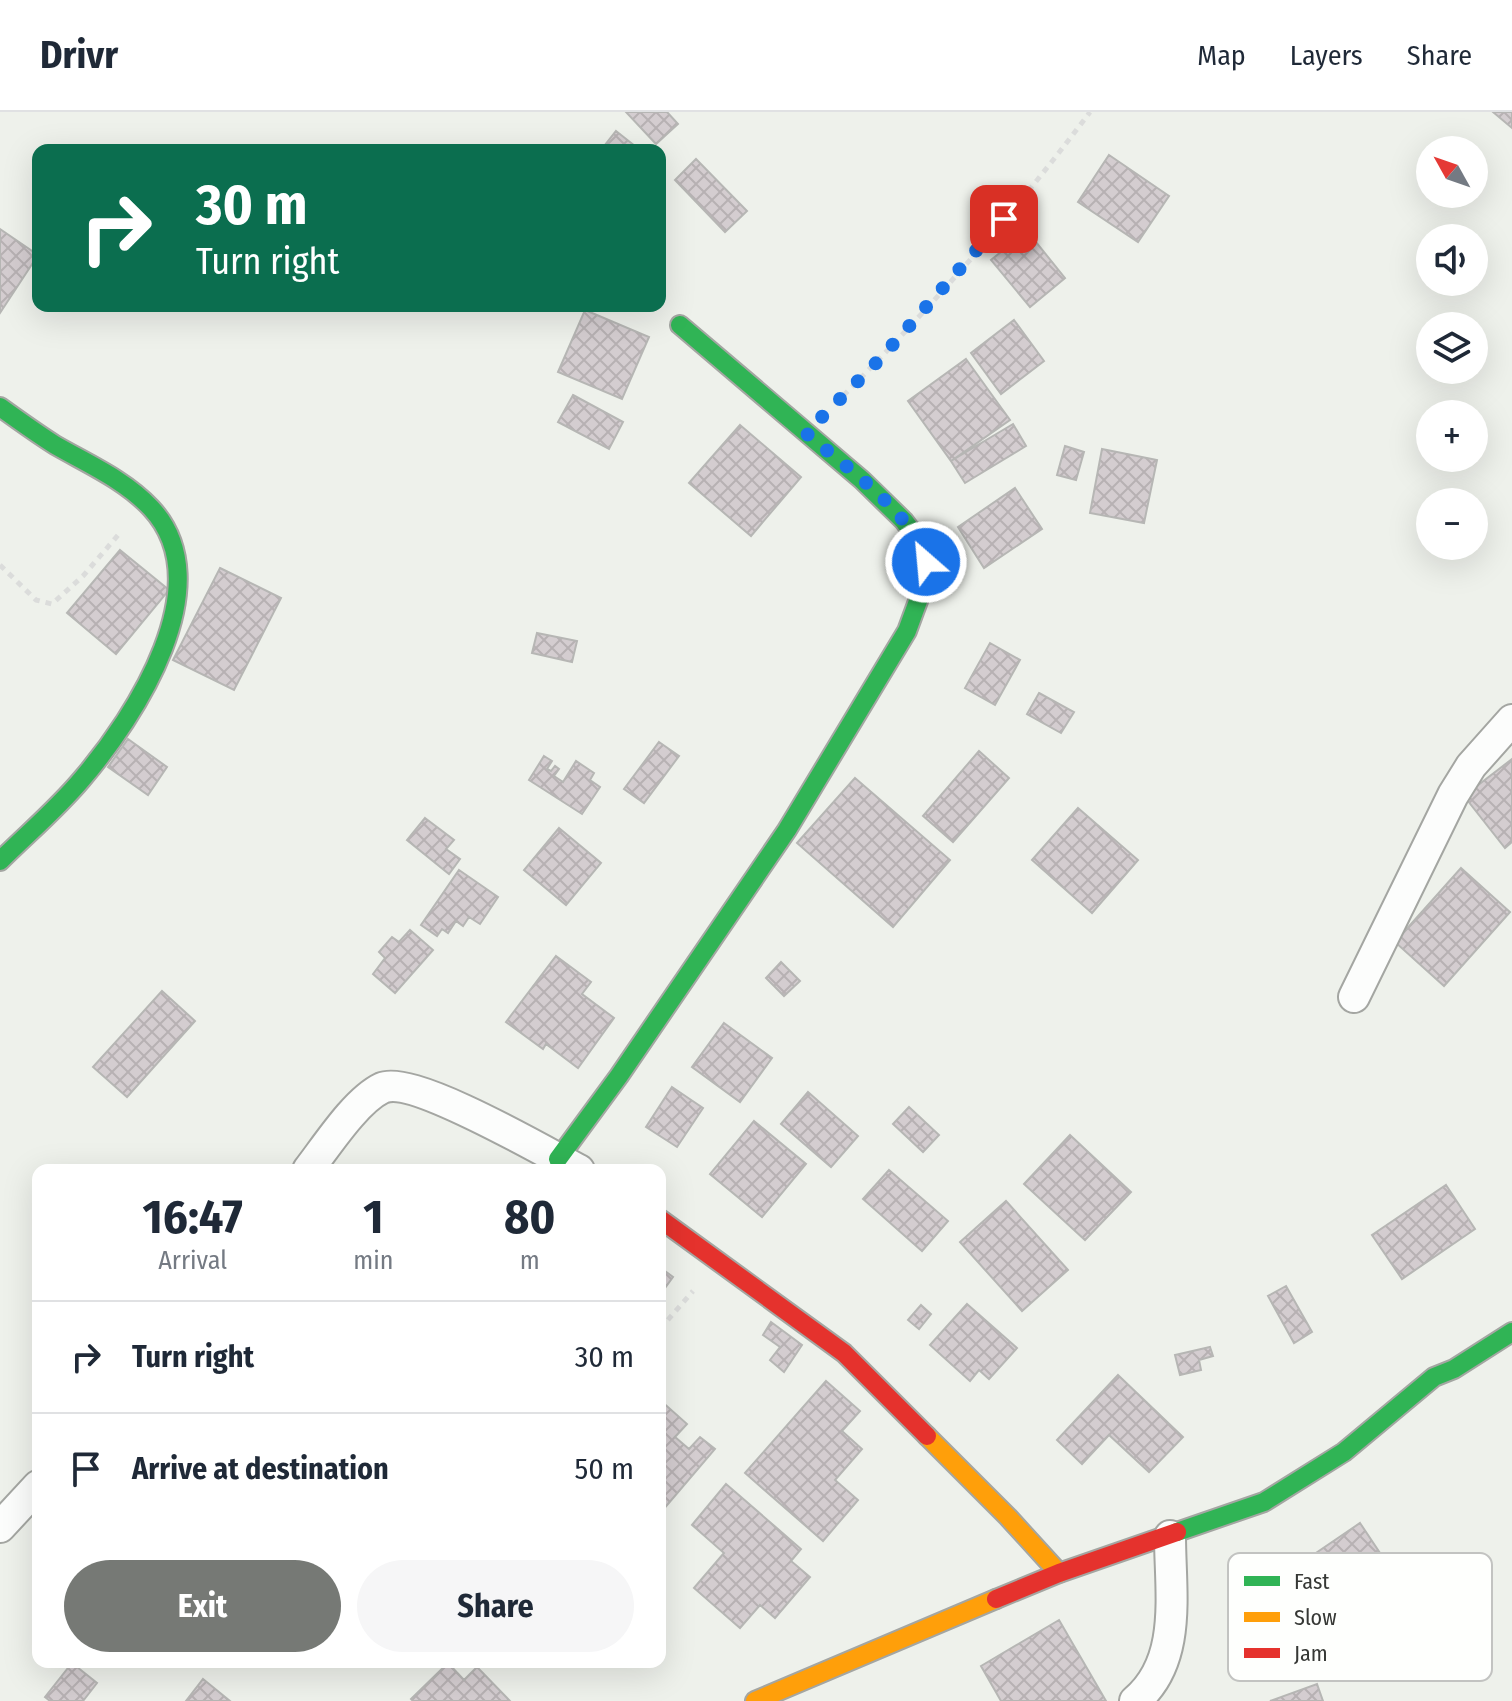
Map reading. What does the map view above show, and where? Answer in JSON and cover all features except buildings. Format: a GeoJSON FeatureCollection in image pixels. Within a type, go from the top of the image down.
{"type":"FeatureCollection","features":[{"type":"Feature","properties":{"kind":"street"},"geometry":{"type":"LineString","coordinates":[[313,1164],[363,1103],[381,1089],[401,1086],[432,1095],[568,1164],[646,1036],[787,830],[907,631],[927,581],[922,545],[904,521],[862,480],[680,325]]}},
{"type":"Feature","properties":{"kind":"street"},"geometry":{"type":"LineString","coordinates":[[0,407],[40,436],[102,471],[149,506],[173,541],[179,575],[166,637],[128,718],[82,779],[0,861]]}},
{"type":"Feature","properties":{"kind":"street"},"geometry":{"type":"LineString","coordinates":[[1354,997],[1453,795],[1471,766],[1512,720]]}},
{"type":"Feature","properties":{"kind":"street"},"geometry":{"type":"LineString","coordinates":[[666,1223],[844,1353],[1008,1517],[1059,1573]]}},
{"type":"Feature","properties":{"kind":"street"},"geometry":{"type":"LineString","coordinates":[[755,1701],[1059,1573],[1264,1502],[1344,1452],[1434,1377],[1454,1369],[1512,1332]]}},
{"type":"Feature","properties":{"kind":"street"},"geometry":{"type":"LineString","coordinates":[[0,1527],[32,1492]]}},
{"type":"Feature","properties":{"kind":"street"},"geometry":{"type":"LineString","coordinates":[[1135,1701],[1159,1672],[1169,1644],[1170,1536]]}},
{"type":"Feature","properties":{"kind":"path"},"geometry":{"type":"LineString","coordinates":[[806,433],[880,359],[1042,176],[1090,112]]}},
{"type":"Feature","properties":{"kind":"path"},"geometry":{"type":"LineString","coordinates":[[0,565],[36,600],[52,604],[149,506]]}},
{"type":"Feature","properties":{"kind":"traffic: fast"},"geometry":{"type":"LineString","coordinates":[[558,1159],[619,1076],[787,830],[907,631],[928,574],[922,545],[904,521],[862,480],[680,325]]}},
{"type":"Feature","properties":{"kind":"traffic: fast"},"geometry":{"type":"LineString","coordinates":[[0,407],[141,498],[171,539],[178,574],[174,611],[163,649],[125,721],[72,790],[0,861]]}},
{"type":"Feature","properties":{"kind":"traffic: fast"},"geometry":{"type":"LineString","coordinates":[[1177,1532],[1264,1502],[1344,1452],[1434,1377],[1454,1369],[1512,1332]]}},
{"type":"Feature","properties":{"kind":"traffic: slow"},"geometry":{"type":"LineString","coordinates":[[927,1436],[1059,1573]]}},
{"type":"Feature","properties":{"kind":"traffic: slow"},"geometry":{"type":"LineString","coordinates":[[755,1701],[996,1599]]}},
{"type":"Feature","properties":{"kind":"traffic: jam"},"geometry":{"type":"LineString","coordinates":[[666,1223],[844,1353],[927,1436]]}},
{"type":"Feature","properties":{"kind":"traffic: jam"},"geometry":{"type":"LineString","coordinates":[[996,1599],[1059,1573],[1177,1532]]}},
{"type":"Feature","properties":{"kind":"route"},"geometry":{"type":"LineString","coordinates":[[926,562],[922,545],[904,521],[862,480],[806,433],[880,359],[1004,219]]}}]}
